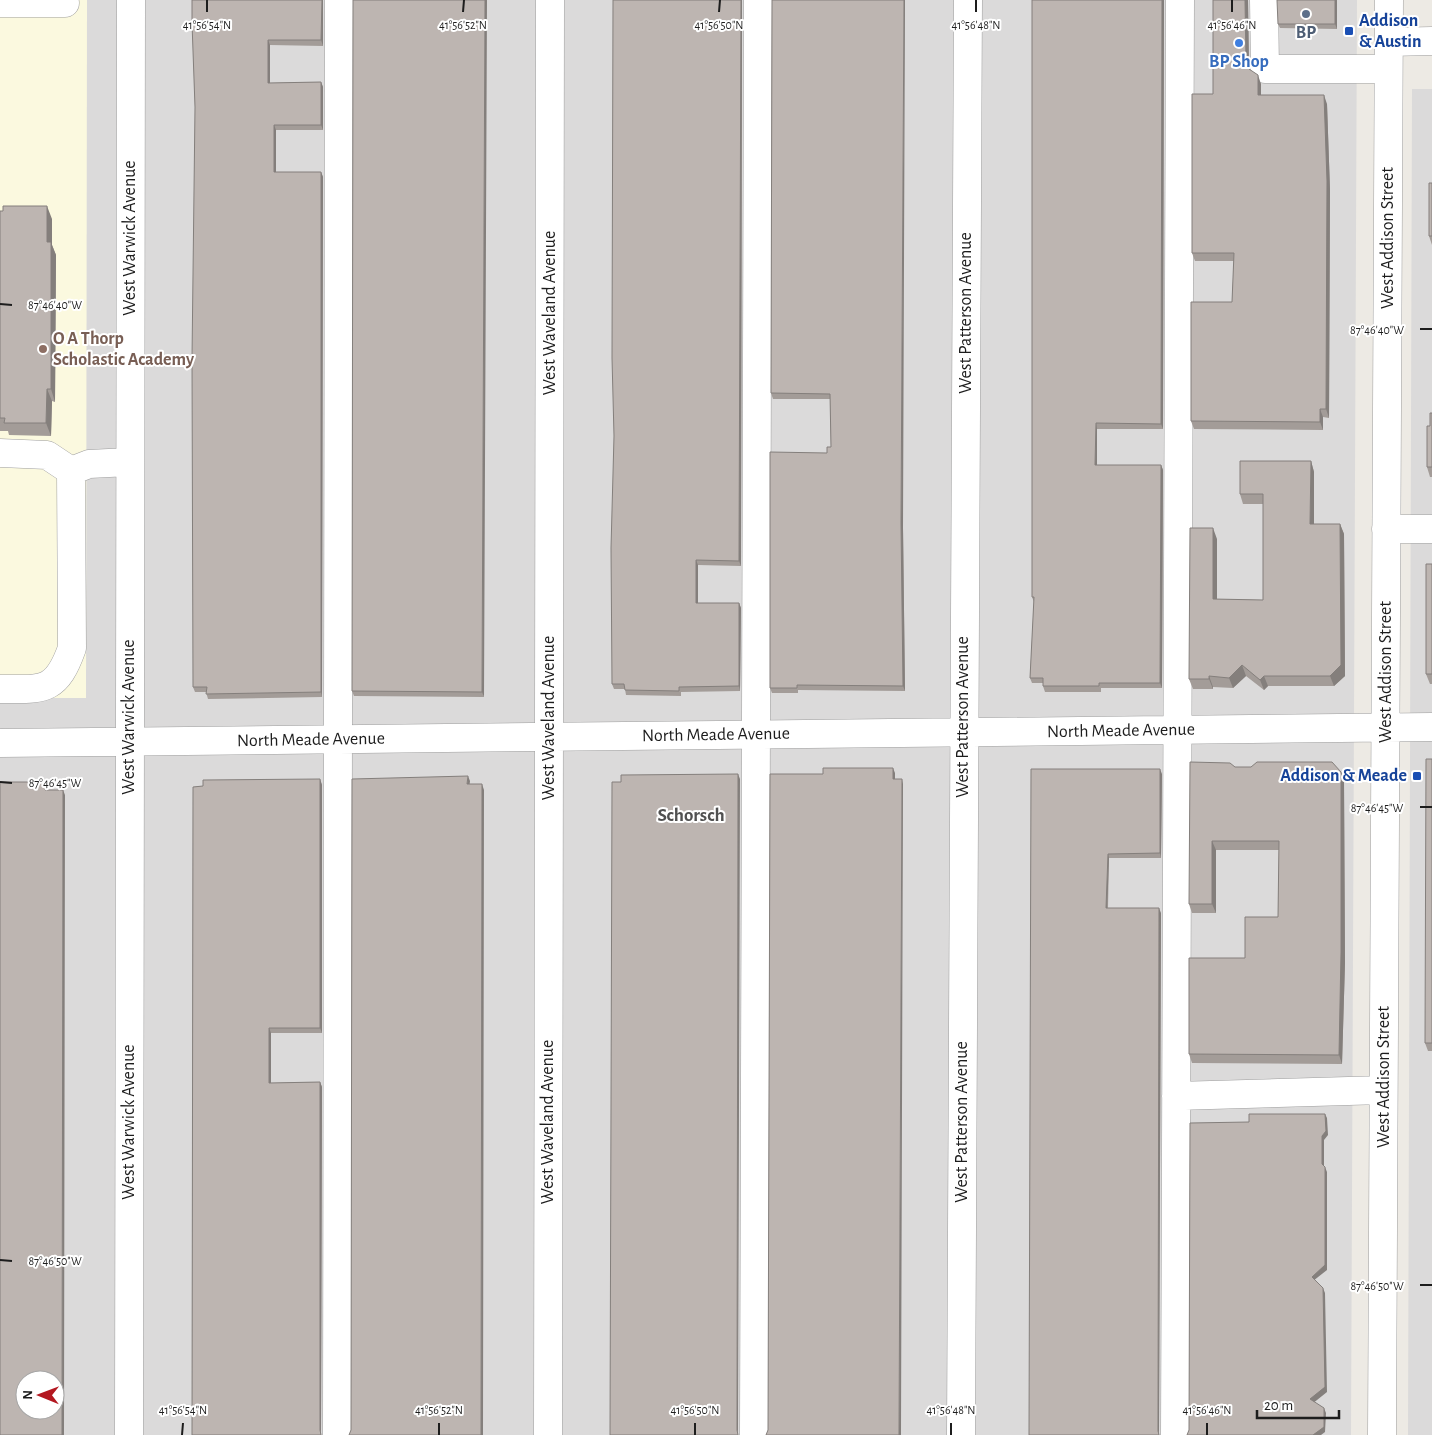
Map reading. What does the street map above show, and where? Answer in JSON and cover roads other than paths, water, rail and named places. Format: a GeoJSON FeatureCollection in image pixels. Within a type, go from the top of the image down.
{"type":"FeatureCollection","features":[{"type":"Feature","properties":{"kind":"street","name":"West Warwick Avenue"},"geometry":{"type":"LineString","coordinates":[[129,1435],[131,0]]}},
{"type":"Feature","properties":{"kind":"street"},"geometry":{"type":"LineString","coordinates":[[337,1435],[340,0]]}},
{"type":"Feature","properties":{"kind":"street","name":"West Waveland Avenue"},"geometry":{"type":"LineString","coordinates":[[548,1435],[550,0]]}},
{"type":"Feature","properties":{"kind":"street"},"geometry":{"type":"LineString","coordinates":[[754,1435],[758,0]]}},
{"type":"Feature","properties":{"kind":"street","name":"West Patterson Avenue"},"geometry":{"type":"LineString","coordinates":[[961,1435],[968,0]]}},
{"type":"Feature","properties":{"kind":"street"},"geometry":{"type":"LineString","coordinates":[[1175,1435],[1180,0]]}},
{"type":"Feature","properties":{"kind":"street"},"geometry":{"type":"LineString","coordinates":[[1264,0],[1265,69],[1388,69]]}},
{"type":"Feature","properties":{"kind":"street","name":"West Addison Street"},"geometry":{"type":"LineString","coordinates":[[1382,1435],[1389,0]]}},
{"type":"Feature","properties":{"kind":"street"},"geometry":{"type":"LineString","coordinates":[[0,3],[65,3]]}},
{"type":"Feature","properties":{"kind":"street"},"geometry":{"type":"LineString","coordinates":[[1389,42],[1432,41]]}},
{"type":"Feature","properties":{"kind":"street"},"geometry":{"type":"LineString","coordinates":[[0,452],[47,455],[71,471]]}},
{"type":"Feature","properties":{"kind":"street"},"geometry":{"type":"LineString","coordinates":[[71,471],[89,464],[130,462]]}},
{"type":"Feature","properties":{"kind":"street"},"geometry":{"type":"LineString","coordinates":[[0,689],[44,688],[55,681],[65,668],[72,648],[71,471]]}},
{"type":"Feature","properties":{"kind":"street"},"geometry":{"type":"LineString","coordinates":[[1386,529],[1432,529]]}},
{"type":"Feature","properties":{"kind":"street","name":"North Meade Avenue"},"geometry":{"type":"LineString","coordinates":[[0,743],[1432,727]]}},
{"type":"Feature","properties":{"kind":"street"},"geometry":{"type":"LineString","coordinates":[[1176,1096],[1384,1090]]}},
{"type":"Feature","properties":{"kind":"place","name":"BP"},"geometry":{"type":"Point","coordinates":[1306,14]}},
{"type":"Feature","properties":{"kind":"place","name":"Addison & Austin"},"geometry":{"type":"Point","coordinates":[1349,31]}},
{"type":"Feature","properties":{"kind":"place","name":"BP Shop"},"geometry":{"type":"Point","coordinates":[1239,43]}},
{"type":"Feature","properties":{"kind":"place","name":"O A Thorp Scholastic Academy"},"geometry":{"type":"Point","coordinates":[43,349]}},
{"type":"Feature","properties":{"kind":"place","name":"Addison & Meade"},"geometry":{"type":"Point","coordinates":[1417,776]}},
{"type":"Feature","properties":{"kind":"district","name":"Schorsch"},"geometry":{"type":"Point","coordinates":[691,815]}}]}
